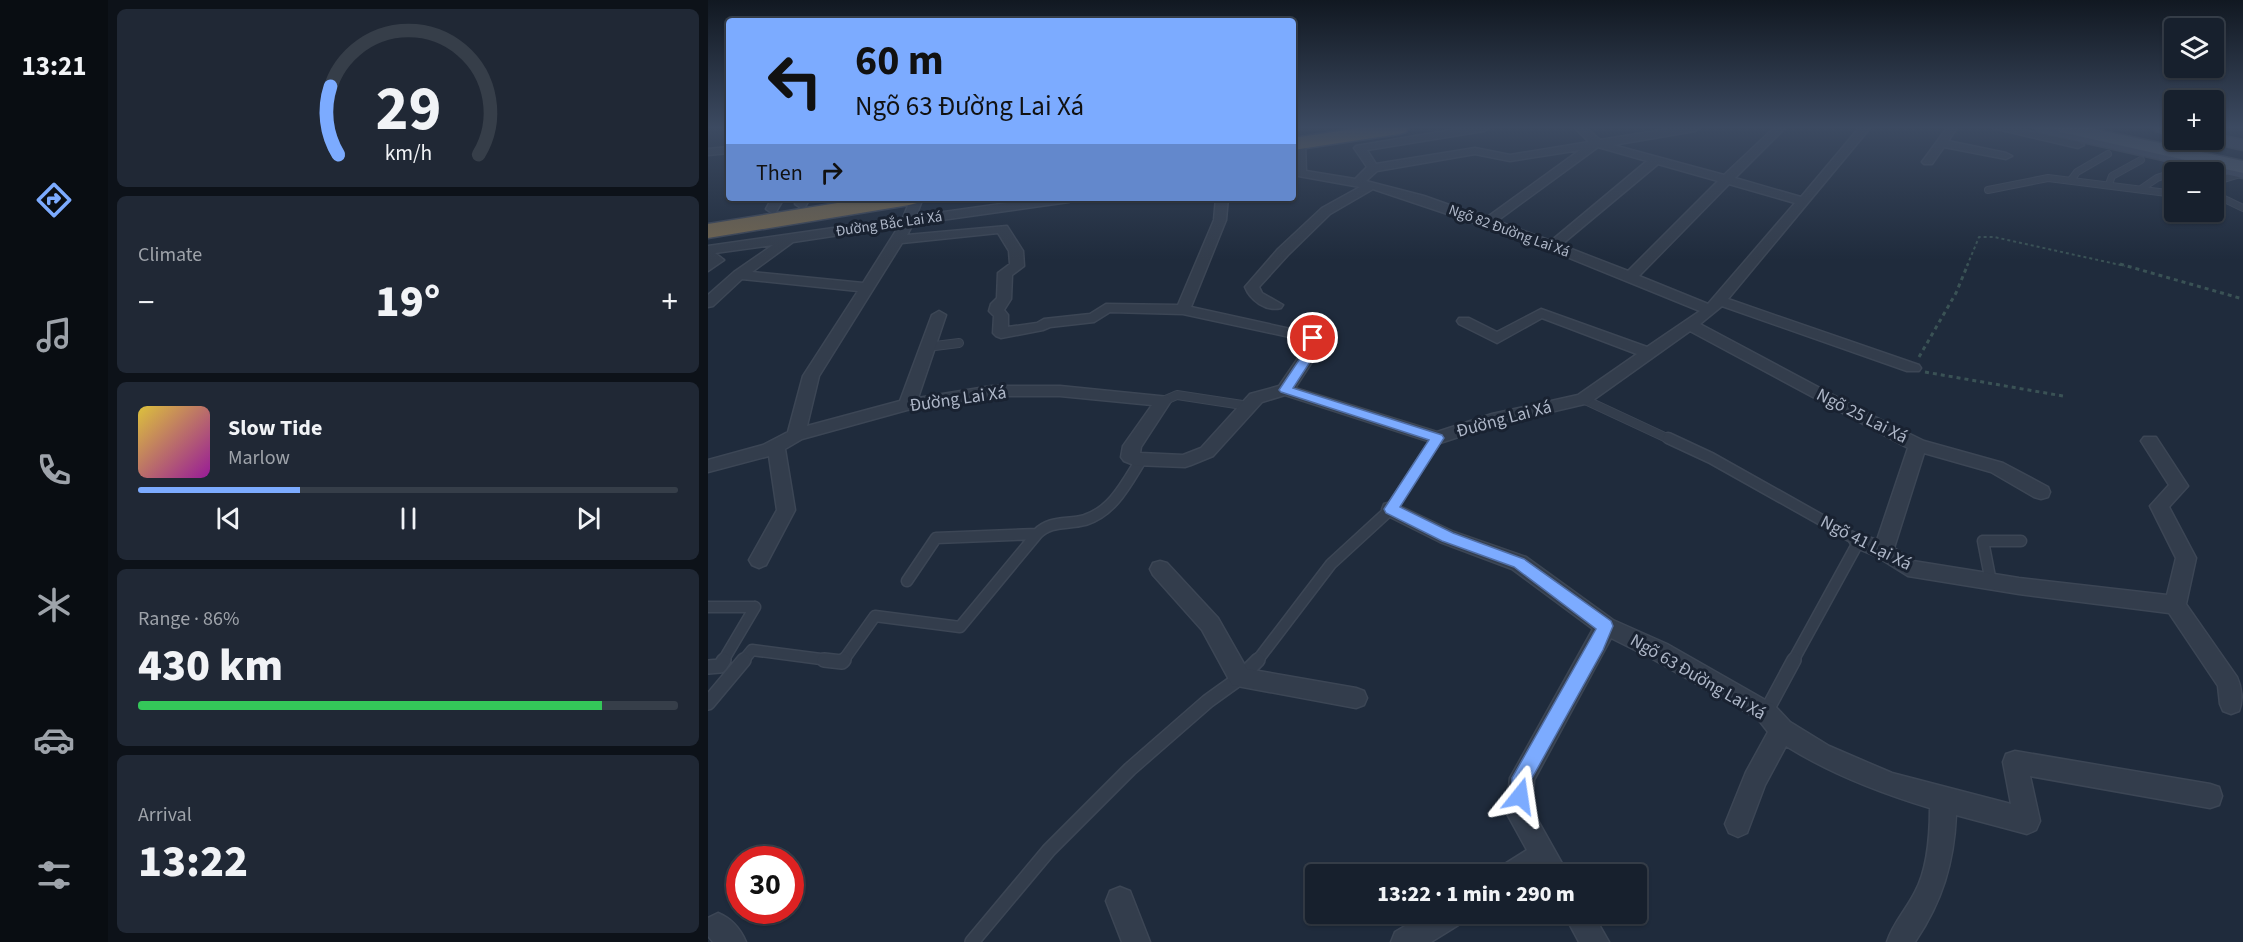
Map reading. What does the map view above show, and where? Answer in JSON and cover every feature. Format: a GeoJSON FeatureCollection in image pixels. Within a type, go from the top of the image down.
{"type":"FeatureCollection","features":[{"type":"Feature","properties":{"kind":"highway"},"geometry":{"type":"LineString","coordinates":[[708,220],[775,204],[802,201]]}},
{"type":"Feature","properties":{"kind":"highway"},"geometry":{"type":"LineString","coordinates":[[708,231],[909,209]]}},
{"type":"Feature","properties":{"kind":"street","name":"Ngõ 82 Đường Lai Xá"},"geometry":{"type":"LineString","coordinates":[[1296,172],[1372,185],[1488,222],[1630,277],[1913,368]]}},
{"type":"Feature","properties":{"kind":"street"},"geometry":{"type":"LineString","coordinates":[[1358,182],[1369,172]]}},
{"type":"Feature","properties":{"kind":"street"},"geometry":{"type":"LineString","coordinates":[[1488,222],[1558,172]]}},
{"type":"Feature","properties":{"kind":"street"},"geometry":{"type":"LineString","coordinates":[[1552,246],[1642,172]]}},
{"type":"Feature","properties":{"kind":"street"},"geometry":{"type":"LineString","coordinates":[[1698,172],[1803,201]]}},
{"type":"Feature","properties":{"kind":"street"},"geometry":{"type":"LineString","coordinates":[[1630,277],[1734,172]]}},
{"type":"Feature","properties":{"kind":"street","name":"Đường Lai Xá"},"geometry":{"type":"LineString","coordinates":[[1285,390],[1437,438],[1492,420],[1583,399],[1715,305],[1827,172]]}},
{"type":"Feature","properties":{"kind":"street"},"geometry":{"type":"LineString","coordinates":[[1276,305],[1256,296],[1252,287],[1282,252],[1326,211],[1372,185]]}},
{"type":"Feature","properties":{"kind":"street","name":"Đường Bắc Lai Xá"},"geometry":{"type":"LineString","coordinates":[[708,252],[791,238],[909,209],[1025,201]]}},
{"type":"Feature","properties":{"kind":"street"},"geometry":{"type":"LineString","coordinates":[[1184,310],[1220,220],[1222,201]]}},
{"type":"Feature","properties":{"kind":"street"},"geometry":{"type":"LineString","coordinates":[[796,435],[811,376],[897,240],[909,209]]}},
{"type":"Feature","properties":{"kind":"street"},"geometry":{"type":"LineString","coordinates":[[897,240],[1002,228],[1016,251],[1017,266],[1005,273],[1004,299],[998,304],[996,311],[1001,315],[1001,333],[1043,324],[1094,318],[1106,308],[1184,310],[1316,340],[1285,390],[1256,398],[1207,452],[1185,460],[1134,459],[1129,452],[1163,401]]}},
{"type":"Feature","properties":{"kind":"street"},"geometry":{"type":"LineString","coordinates":[[708,303],[740,275],[791,238]]}},
{"type":"Feature","properties":{"kind":"street"},"geometry":{"type":"LineString","coordinates":[[708,252],[717,260],[708,267]]}},
{"type":"Feature","properties":{"kind":"street"},"geometry":{"type":"LineString","coordinates":[[740,275],[866,288]]}},
{"type":"Feature","properties":{"kind":"street"},"geometry":{"type":"LineString","coordinates":[[1464,321],[1497,338],[1541,313],[1648,353]]}},
{"type":"Feature","properties":{"kind":"street"},"geometry":{"type":"LineString","coordinates":[[907,405],[939,315]]}},
{"type":"Feature","properties":{"kind":"street","name":"Ngõ 25 Lai Xá"},"geometry":{"type":"LineString","coordinates":[[1688,324],[1857,415],[1918,445],[1997,467],[2041,492]]}},
{"type":"Feature","properties":{"kind":"street","name":"Đường Lai Xá"},"geometry":{"type":"LineString","coordinates":[[708,466],[769,450],[796,435],[907,405],[992,391],[1060,391],[1163,401]]}},
{"type":"Feature","properties":{"kind":"street"},"geometry":{"type":"LineString","coordinates":[[2150,441],[2179,486],[2159,506],[2186,558],[2175,605],[2229,684],[2231,704]]}},
{"type":"Feature","properties":{"kind":"street"},"geometry":{"type":"LineString","coordinates":[[1883,552],[1918,445]]}},
{"type":"Feature","properties":{"kind":"street"},"geometry":{"type":"LineString","coordinates":[[759,560],[786,510],[776,446]]}},
{"type":"Feature","properties":{"kind":"street","name":"Ngõ 63 Đường Lai Xá"},"geometry":{"type":"LineString","coordinates":[[1391,509],[1448,537],[1519,563],[1605,626],[1659,651],[1774,721],[1821,753],[1858,771],[1943,800],[1983,808],[2027,821],[2015,762],[2210,796]]}},
{"type":"Feature","properties":{"kind":"street","name":"Ngõ 41 Lại Xá"},"geometry":{"type":"LineString","coordinates":[[1859,541],[1883,552],[1908,568],[1991,582],[2175,605]]}},
{"type":"Feature","properties":{"kind":"street"},"geometry":{"type":"LineString","coordinates":[[1160,569],[1210,624],[1240,678],[1356,698]]}},
{"type":"Feature","properties":{"kind":"street"},"geometry":{"type":"LineString","coordinates":[[1548,864],[1519,812],[1522,778],[1597,645],[1605,626]]}},
{"type":"Feature","properties":{"kind":"street","name":"Ngõ 63 Đường Lai Xá"},"geometry":{"type":"LineString","coordinates":[[1738,824],[1774,721]]}},
{"type":"Feature","properties":{"kind":"street"},"geometry":{"type":"LineString","coordinates":[[1901,942],[1903,933],[1918,914],[1933,881],[1944,837],[1943,800]]}},
{"type":"Feature","properties":{"kind":"street"},"geometry":{"type":"LineString","coordinates":[[1120,901],[1136,942]]}},
{"type":"Feature","properties":{"kind":"street"},"geometry":{"type":"LineString","coordinates":[[1405,942],[1434,924]]}},
{"type":"Feature","properties":{"kind":"street"},"geometry":{"type":"LineString","coordinates":[[1584,924],[1595,942]]}},
{"type":"Feature","properties":{"kind":"lane"},"geometry":{"type":"LineString","coordinates":[[2071,180],[2077,172]]}},
{"type":"Feature","properties":{"kind":"lane"},"geometry":{"type":"LineString","coordinates":[[2109,184],[2112,176],[2119,172]]}},
{"type":"Feature","properties":{"kind":"lane"},"geometry":{"type":"LineString","coordinates":[[2224,179],[2243,173]]}},
{"type":"Feature","properties":{"kind":"lane"},"geometry":{"type":"LineString","coordinates":[[2141,189],[2164,176]]}},
{"type":"Feature","properties":{"kind":"lane"},"geometry":{"type":"LineString","coordinates":[[1988,190],[2048,178],[2164,192]]}},
{"type":"Feature","properties":{"kind":"lane"},"geometry":{"type":"LineString","coordinates":[[2224,199],[2243,208]]}},
{"type":"Feature","properties":{"kind":"lane"},"geometry":{"type":"LineString","coordinates":[[927,347],[959,343]]}},
{"type":"Feature","properties":{"kind":"lane"},"geometry":{"type":"LineString","coordinates":[[1163,401],[1177,395],[1249,406]]}},
{"type":"Feature","properties":{"kind":"lane","name":"Ngõ 41 Lại Xá"},"geometry":{"type":"LineString","coordinates":[[1583,399],[1711,459],[1859,541]]}},
{"type":"Feature","properties":{"kind":"lane"},"geometry":{"type":"LineString","coordinates":[[972,942],[1049,850],[1130,769],[1208,701],[1240,678],[1262,656],[1331,564],[1391,509],[1437,438]]}},
{"type":"Feature","properties":{"kind":"lane"},"geometry":{"type":"LineString","coordinates":[[708,703],[752,651],[842,662],[875,616],[960,627],[1046,525],[1069,524],[1097,517],[1115,502],[1141,460]]}},
{"type":"Feature","properties":{"kind":"lane"},"geometry":{"type":"LineString","coordinates":[[907,581],[936,538],[1037,534]]}},
{"type":"Feature","properties":{"kind":"lane"},"geometry":{"type":"LineString","coordinates":[[1774,721],[1818,613],[1859,541]]}},
{"type":"Feature","properties":{"kind":"lane"},"geometry":{"type":"LineString","coordinates":[[1991,582],[1983,541],[2021,541]]}},
{"type":"Feature","properties":{"kind":"lane"},"geometry":{"type":"LineString","coordinates":[[708,607],[755,607],[720,666],[708,667]]}},
{"type":"Feature","properties":{"kind":"path"},"geometry":{"type":"LineString","coordinates":[[2064,396],[1937,375],[1913,368],[1956,292],[1979,237],[1994,237],[2112,262],[2243,299]]}},
{"type":"Feature","properties":{"kind":"route"},"geometry":{"type":"LineString","coordinates":[[1313,338],[1316,340],[1315,345],[1285,390],[1437,438],[1404,493],[1391,509],[1448,537],[1519,563],[1605,626],[1597,645],[1522,778],[1520,796]]}}]}
